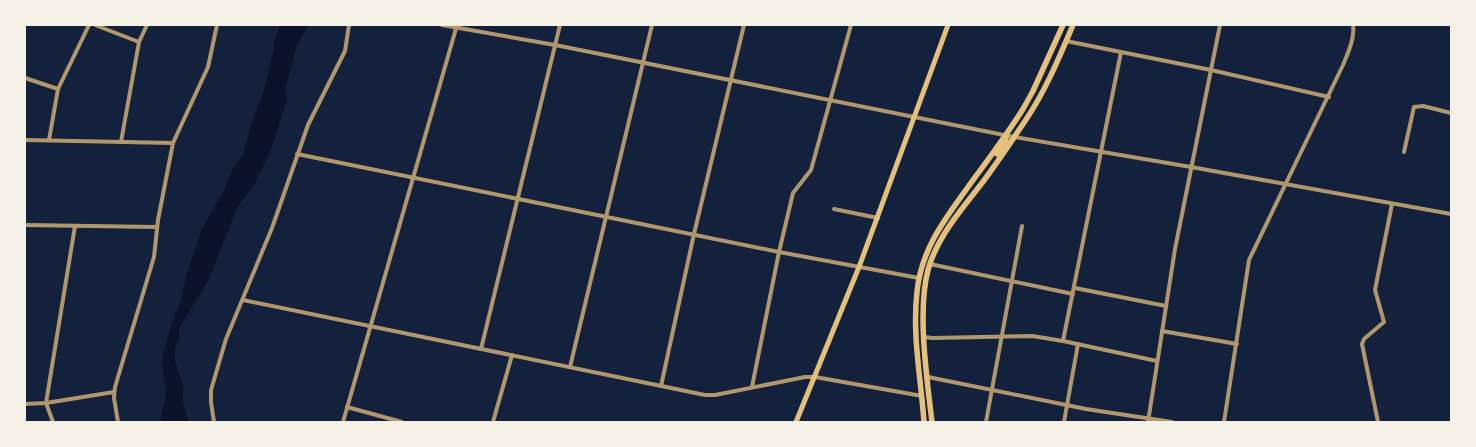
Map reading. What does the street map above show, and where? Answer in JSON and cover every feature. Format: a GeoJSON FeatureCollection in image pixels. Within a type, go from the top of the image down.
{"type":"FeatureCollection","features":[{"type":"Feature","properties":{"kind":"main road"},"geometry":{"type":"LineString","coordinates":[[796,422],[860,267],[948,25]]}},
{"type":"Feature","properties":{"kind":"main road"},"geometry":{"type":"LineString","coordinates":[[924,422],[916,325],[916,302],[919,278],[925,255],[939,229],[1005,135],[1033,91],[1064,25]]}},
{"type":"Feature","properties":{"kind":"main road"},"geometry":{"type":"LineString","coordinates":[[932,422],[924,337],[924,294],[930,264],[942,237],[1014,137],[1041,94],[1072,25]]}},
{"type":"Feature","properties":{"kind":"main road"},"geometry":{"type":"LineString","coordinates":[[1014,137],[1011,133],[1030,104],[1033,91]]}},
{"type":"Feature","properties":{"kind":"main road"},"geometry":{"type":"LineString","coordinates":[[984,180],[988,168],[1006,140],[1005,135]]}},
{"type":"Feature","properties":{"kind":"street"},"geometry":{"type":"LineString","coordinates":[[49,140],[58,89],[89,25]]}},
{"type":"Feature","properties":{"kind":"street"},"geometry":{"type":"LineString","coordinates":[[95,25],[139,42]]}},
{"type":"Feature","properties":{"kind":"street"},"geometry":{"type":"LineString","coordinates":[[121,142],[139,42],[147,25]]}},
{"type":"Feature","properties":{"kind":"street"},"geometry":{"type":"LineString","coordinates":[[118,422],[114,392],[156,252],[157,227],[173,143],[208,67],[217,25]]}},
{"type":"Feature","properties":{"kind":"street"},"geometry":{"type":"LineString","coordinates":[[214,422],[211,402],[212,382],[226,339],[272,228],[314,110],[342,56],[349,25]]}},
{"type":"Feature","properties":{"kind":"street"},"geometry":{"type":"LineString","coordinates":[[442,25],[457,26],[555,45],[1014,137],[1451,214]]}},
{"type":"Feature","properties":{"kind":"street"},"geometry":{"type":"LineString","coordinates":[[481,349],[560,25]]}},
{"type":"Feature","properties":{"kind":"street"},"geometry":{"type":"LineString","coordinates":[[570,367],[652,25]]}},
{"type":"Feature","properties":{"kind":"street"},"geometry":{"type":"LineString","coordinates":[[661,386],[694,234],[744,25]]}},
{"type":"Feature","properties":{"kind":"street"},"geometry":{"type":"LineString","coordinates":[[752,388],[779,252],[793,193],[811,170],[851,25]]}},
{"type":"Feature","properties":{"kind":"street"},"geometry":{"type":"LineString","coordinates":[[1148,420],[1174,249],[1220,25]]}},
{"type":"Feature","properties":{"kind":"street"},"geometry":{"type":"LineString","coordinates":[[1224,422],[1249,260],[1329,97],[1346,58],[1354,31],[1353,25]]}},
{"type":"Feature","properties":{"kind":"street"},"geometry":{"type":"LineString","coordinates":[[342,422],[457,26]]}},
{"type":"Feature","properties":{"kind":"street"},"geometry":{"type":"LineString","coordinates":[[1066,41],[1211,70],[1329,97]]}},
{"type":"Feature","properties":{"kind":"street"},"geometry":{"type":"LineString","coordinates":[[1063,341],[1121,52]]}},
{"type":"Feature","properties":{"kind":"street"},"geometry":{"type":"LineString","coordinates":[[25,78],[58,89]]}},
{"type":"Feature","properties":{"kind":"street"},"geometry":{"type":"LineString","coordinates":[[1404,152],[1414,108],[1423,106],[1451,113]]}},
{"type":"Feature","properties":{"kind":"street"},"geometry":{"type":"LineString","coordinates":[[25,140],[173,143]]}},
{"type":"Feature","properties":{"kind":"street"},"geometry":{"type":"LineString","coordinates":[[297,154],[779,252],[919,278]]}},
{"type":"Feature","properties":{"kind":"street"},"geometry":{"type":"LineString","coordinates":[[1378,422],[1362,344],[1364,339],[1384,322],[1375,290],[1392,204]]}},
{"type":"Feature","properties":{"kind":"street"},"geometry":{"type":"LineString","coordinates":[[834,209],[878,218]]}},
{"type":"Feature","properties":{"kind":"street"},"geometry":{"type":"LineString","coordinates":[[25,226],[157,227]]}},
{"type":"Feature","properties":{"kind":"street"},"geometry":{"type":"LineString","coordinates":[[53,422],[46,403],[75,226]]}},
{"type":"Feature","properties":{"kind":"street"},"geometry":{"type":"LineString","coordinates":[[986,422],[1010,282],[1022,226]]}},
{"type":"Feature","properties":{"kind":"street"},"geometry":{"type":"LineString","coordinates":[[930,264],[1073,294]]}},
{"type":"Feature","properties":{"kind":"street"},"geometry":{"type":"LineString","coordinates":[[1075,288],[1166,306]]}},
{"type":"Feature","properties":{"kind":"street"},"geometry":{"type":"LineString","coordinates":[[243,300],[705,395],[716,395],[805,377],[815,377],[922,396]]}},
{"type":"Feature","properties":{"kind":"street"},"geometry":{"type":"LineString","coordinates":[[1162,331],[1237,344]]}},
{"type":"Feature","properties":{"kind":"street"},"geometry":{"type":"LineString","coordinates":[[924,337],[1032,336],[1157,361]]}},
{"type":"Feature","properties":{"kind":"street"},"geometry":{"type":"LineString","coordinates":[[1064,422],[1078,344]]}},
{"type":"Feature","properties":{"kind":"street"},"geometry":{"type":"LineString","coordinates":[[493,422],[512,355]]}},
{"type":"Feature","properties":{"kind":"street"},"geometry":{"type":"LineString","coordinates":[[928,377],[991,391],[1148,420],[1172,422]]}},
{"type":"Feature","properties":{"kind":"street"},"geometry":{"type":"LineString","coordinates":[[25,404],[46,403],[114,392]]}},
{"type":"Feature","properties":{"kind":"street"},"geometry":{"type":"LineString","coordinates":[[347,407],[402,422]]}},
{"type":"Feature","properties":{"kind":"water"},"geometry":{"type":"Polygon","coordinates":[[[280,25],[309,25],[297,45],[285,90],[287,100],[271,150],[255,183],[237,208],[208,281],[179,328],[179,340],[175,348],[175,361],[183,387],[183,402],[189,422],[160,422],[166,394],[162,361],[170,328],[181,300],[186,276],[202,229],[224,190],[234,166],[243,154],[253,118],[263,94],[274,48],[273,45],[280,25]]]}}]}
